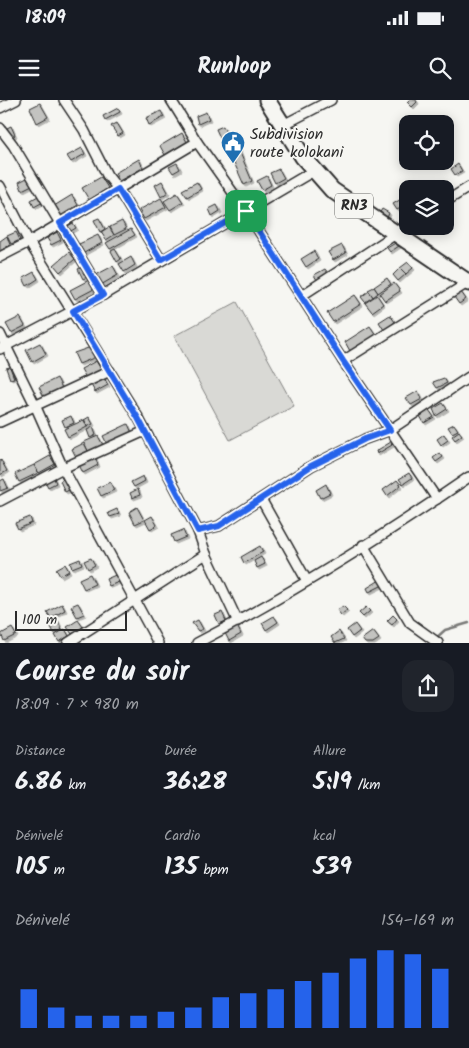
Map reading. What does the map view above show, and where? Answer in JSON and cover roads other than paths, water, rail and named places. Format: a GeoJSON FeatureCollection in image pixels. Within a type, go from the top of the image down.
{"type":"FeatureCollection","features":[{"type":"Feature","properties":{"kind":"highway","name":"RN3"},"geometry":{"type":"LineString","coordinates":[[267,100],[303,157],[332,190],[399,228]]}},
{"type":"Feature","properties":{"kind":"highway","name":"RN3"},"geometry":{"type":"LineString","coordinates":[[408,235],[469,283]]}},
{"type":"Feature","properties":{"kind":"street"},"geometry":{"type":"LineString","coordinates":[[0,108],[16,100]]}},
{"type":"Feature","properties":{"kind":"street"},"geometry":{"type":"LineString","coordinates":[[64,100],[84,130],[107,175],[118,189],[161,260]]}},
{"type":"Feature","properties":{"kind":"street"},"geometry":{"type":"LineString","coordinates":[[171,100],[197,142],[246,211],[343,361],[437,499]]}},
{"type":"Feature","properties":{"kind":"street"},"geometry":{"type":"LineString","coordinates":[[283,125],[331,100]]}},
{"type":"Feature","properties":{"kind":"street"},"geometry":{"type":"LineString","coordinates":[[0,128],[13,145],[103,295]]}},
{"type":"Feature","properties":{"kind":"street"},"geometry":{"type":"LineString","coordinates":[[0,257],[29,242],[197,142]]}},
{"type":"Feature","properties":{"kind":"street"},"geometry":{"type":"LineString","coordinates":[[3,348],[103,295],[315,170]]}},
{"type":"Feature","properties":{"kind":"street"},"geometry":{"type":"LineString","coordinates":[[0,186],[29,242],[110,371],[145,431],[198,531],[206,554],[238,622]]}},
{"type":"Feature","properties":{"kind":"street"},"geometry":{"type":"LineString","coordinates":[[454,196],[469,187]]}},
{"type":"Feature","properties":{"kind":"street"},"geometry":{"type":"LineString","coordinates":[[301,296],[399,232]]}},
{"type":"Feature","properties":{"kind":"street"},"geometry":{"type":"LineString","coordinates":[[343,361],[469,283]]}},
{"type":"Feature","properties":{"kind":"street"},"geometry":{"type":"LineString","coordinates":[[0,334],[3,348],[35,405],[64,468],[158,643]]}},
{"type":"Feature","properties":{"kind":"street"},"geometry":{"type":"LineString","coordinates":[[0,422],[110,371]]}},
{"type":"Feature","properties":{"kind":"street"},"geometry":{"type":"LineString","coordinates":[[198,531],[219,526],[311,466],[365,439],[390,430],[469,377]]}},
{"type":"Feature","properties":{"kind":"street"},"geometry":{"type":"LineString","coordinates":[[0,501],[64,468],[145,431]]}},
{"type":"Feature","properties":{"kind":"street"},"geometry":{"type":"LineString","coordinates":[[197,643],[238,622],[307,581],[437,499],[469,476]]}},
{"type":"Feature","properties":{"kind":"street"},"geometry":{"type":"LineString","coordinates":[[261,499],[307,581]]}},
{"type":"Feature","properties":{"kind":"street"},"geometry":{"type":"LineString","coordinates":[[363,546],[410,623],[438,643]]}},
{"type":"Feature","properties":{"kind":"street"},"geometry":{"type":"LineString","coordinates":[[68,643],[206,554]]}},
{"type":"Feature","properties":{"kind":"waterway"},"geometry":{"type":"LineString","coordinates":[[435,639],[445,630],[469,623]]}},
{"type":"Feature","properties":{"kind":"place","name":"Subdivision route kolokani"},"geometry":{"type":"Point","coordinates":[233,164]}}]}
